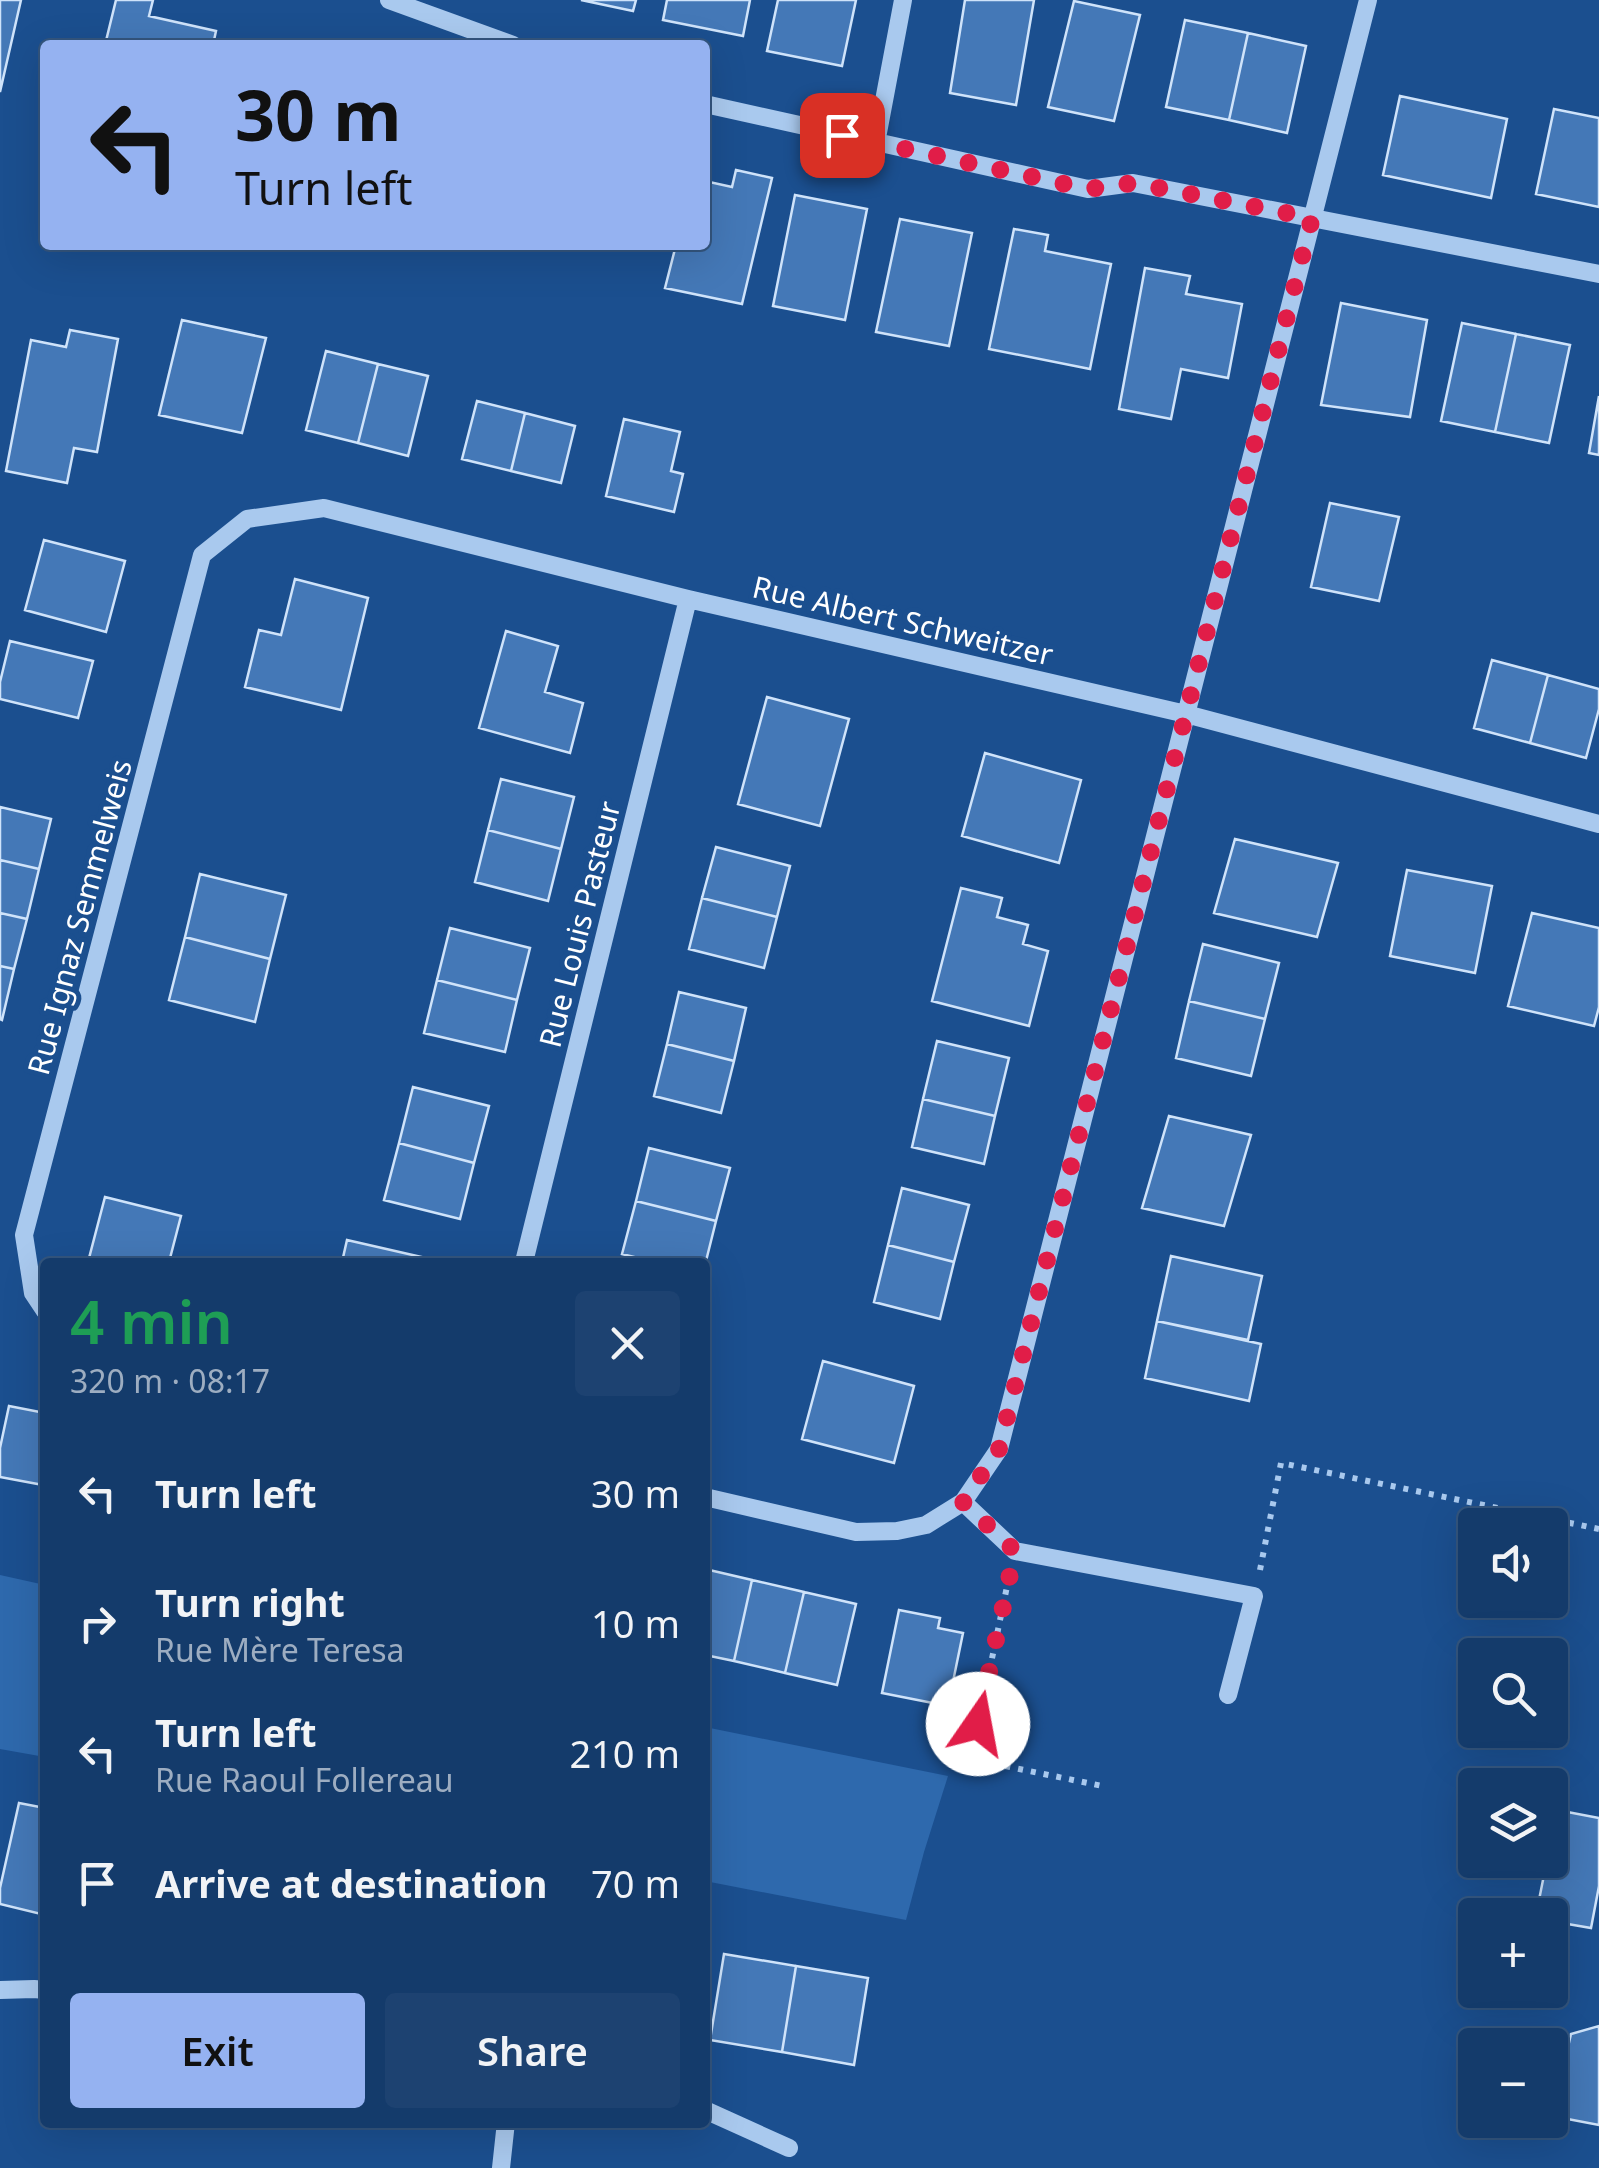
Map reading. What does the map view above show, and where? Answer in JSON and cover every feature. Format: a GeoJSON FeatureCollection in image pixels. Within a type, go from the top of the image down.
{"type":"FeatureCollection","features":[{"type":"Feature","properties":{"kind":"street"},"geometry":{"type":"LineString","coordinates":[[389,0],[499,40]]}},
{"type":"Feature","properties":{"kind":"street"},"geometry":{"type":"LineString","coordinates":[[876,143],[903,0]]}},
{"type":"Feature","properties":{"kind":"street"},"geometry":{"type":"LineString","coordinates":[[710,1498],[856,1532],[898,1531],[926,1525],[963,1502],[999,1449],[1368,0]]}},
{"type":"Feature","properties":{"kind":"street"},"geometry":{"type":"LineString","coordinates":[[710,105],[1088,189],[1134,183],[1599,274]]}},
{"type":"Feature","properties":{"kind":"street","name":"Rue Albert Schweitzer"},"geometry":{"type":"LineString","coordinates":[[202,555],[248,518],[324,508],[1186,714],[1599,824]]}},
{"type":"Feature","properties":{"kind":"street","name":"Rue Ignaz Semmelweis"},"geometry":{"type":"LineString","coordinates":[[40,1302],[34,1293],[24,1235],[202,555]]}},
{"type":"Feature","properties":{"kind":"street","name":"Rue Louis Pasteur"},"geometry":{"type":"LineString","coordinates":[[525,1258],[688,598]]}},
{"type":"Feature","properties":{"kind":"street"},"geometry":{"type":"LineString","coordinates":[[963,1502],[1015,1551],[1254,1596],[1228,1696]]}},
{"type":"Feature","properties":{"kind":"street"},"geometry":{"type":"LineString","coordinates":[[0,1990],[40,1989]]}},
{"type":"Feature","properties":{"kind":"street"},"geometry":{"type":"LineString","coordinates":[[710,2112],[788,2148]]}},
{"type":"Feature","properties":{"kind":"street"},"geometry":{"type":"LineString","coordinates":[[501,2168],[505,2128]]}},
{"type":"Feature","properties":{"kind":"path"},"geometry":{"type":"LineString","coordinates":[[1254,1596],[1281,1463],[1599,1529]]}},
{"type":"Feature","properties":{"kind":"path"},"geometry":{"type":"LineString","coordinates":[[1015,1551],[971,1759],[1107,1787]]}},
{"type":"Feature","properties":{"kind":"shaded area"},"geometry":{"type":"Polygon","coordinates":[[[0,1575],[40,1584],[40,1756],[0,1749],[0,1575]]]}},
{"type":"Feature","properties":{"kind":"shaded area"},"geometry":{"type":"Polygon","coordinates":[[[710,1728],[948,1776],[906,1920],[710,1882],[710,1728]]]}},
{"type":"Feature","properties":{"kind":"building"},"geometry":{"type":"Polygon","coordinates":[[[0,0],[21,0],[0,92],[0,0]]]}},
{"type":"Feature","properties":{"kind":"building"},"geometry":{"type":"Polygon","coordinates":[[[116,0],[153,0],[149,16],[216,31],[214,40],[106,40],[116,0]]]}},
{"type":"Feature","properties":{"kind":"building"},"geometry":{"type":"Polygon","coordinates":[[[581,0],[636,0],[633,11],[581,0]]]}},
{"type":"Feature","properties":{"kind":"building"},"geometry":{"type":"Polygon","coordinates":[[[667,0],[750,0],[743,36],[663,20],[667,0]]]}},
{"type":"Feature","properties":{"kind":"building"},"geometry":{"type":"Polygon","coordinates":[[[778,0],[856,0],[842,66],[767,51],[778,0]]]}},
{"type":"Feature","properties":{"kind":"building"},"geometry":{"type":"Polygon","coordinates":[[[965,0],[1034,0],[1016,105],[950,93],[965,0]]]}},
{"type":"Feature","properties":{"kind":"building"},"geometry":{"type":"Polygon","coordinates":[[[1074,1],[1140,15],[1114,121],[1048,107],[1074,1]]]}},
{"type":"Feature","properties":{"kind":"building"},"geometry":{"type":"Polygon","coordinates":[[[1185,20],[1248,33],[1229,120],[1166,107],[1185,20]]]}},
{"type":"Feature","properties":{"kind":"building"},"geometry":{"type":"Polygon","coordinates":[[[1248,33],[1306,46],[1287,133],[1229,120],[1248,33]]]}},
{"type":"Feature","properties":{"kind":"building"},"geometry":{"type":"Polygon","coordinates":[[[1400,96],[1507,119],[1491,198],[1383,175],[1400,96]]]}},
{"type":"Feature","properties":{"kind":"building"},"geometry":{"type":"Polygon","coordinates":[[[1554,109],[1599,118],[1599,207],[1536,194],[1554,109]]]}},
{"type":"Feature","properties":{"kind":"building"},"geometry":{"type":"Polygon","coordinates":[[[736,170],[772,178],[742,304],[665,288],[675,250],[710,250],[710,182],[732,187],[736,170]]]}},
{"type":"Feature","properties":{"kind":"building"},"geometry":{"type":"Polygon","coordinates":[[[795,195],[867,209],[845,320],[773,306],[795,195]]]}},
{"type":"Feature","properties":{"kind":"building"},"geometry":{"type":"Polygon","coordinates":[[[900,219],[972,233],[949,346],[876,332],[900,219]]]}},
{"type":"Feature","properties":{"kind":"building"},"geometry":{"type":"Polygon","coordinates":[[[1014,229],[1048,235],[1045,251],[1111,264],[1090,369],[989,349],[1014,229]]]}},
{"type":"Feature","properties":{"kind":"building"},"geometry":{"type":"Polygon","coordinates":[[[1145,268],[1190,276],[1186,294],[1242,304],[1228,378],[1181,369],[1171,419],[1119,409],[1145,268]]]}},
{"type":"Feature","properties":{"kind":"building"},"geometry":{"type":"Polygon","coordinates":[[[1341,303],[1427,320],[1410,417],[1321,405],[1341,303]]]}},
{"type":"Feature","properties":{"kind":"building"},"geometry":{"type":"Polygon","coordinates":[[[182,320],[266,338],[242,433],[159,415],[182,320]]]}},
{"type":"Feature","properties":{"kind":"building"},"geometry":{"type":"Polygon","coordinates":[[[1462,323],[1516,334],[1495,432],[1441,421],[1462,323]]]}},
{"type":"Feature","properties":{"kind":"building"},"geometry":{"type":"Polygon","coordinates":[[[70,330],[118,339],[97,452],[74,448],[67,483],[6,471],[31,340],[66,347],[70,330]]]}},
{"type":"Feature","properties":{"kind":"building"},"geometry":{"type":"Polygon","coordinates":[[[1516,334],[1570,345],[1549,443],[1495,432],[1516,334]]]}},
{"type":"Feature","properties":{"kind":"building"},"geometry":{"type":"Polygon","coordinates":[[[326,351],[378,364],[358,443],[306,430],[326,351]]]}},
{"type":"Feature","properties":{"kind":"building"},"geometry":{"type":"Polygon","coordinates":[[[378,364],[428,376],[408,456],[358,443],[378,364]]]}},
{"type":"Feature","properties":{"kind":"building"},"geometry":{"type":"Polygon","coordinates":[[[1599,396],[1599,455],[1589,453],[1599,396]]]}},
{"type":"Feature","properties":{"kind":"building"},"geometry":{"type":"Polygon","coordinates":[[[477,401],[525,413],[511,471],[462,459],[477,401]]]}},
{"type":"Feature","properties":{"kind":"building"},"geometry":{"type":"Polygon","coordinates":[[[525,413],[575,426],[561,483],[511,471],[525,413]]]}},
{"type":"Feature","properties":{"kind":"building"},"geometry":{"type":"Polygon","coordinates":[[[624,419],[680,432],[671,471],[683,474],[674,512],[606,496],[624,419]]]}},
{"type":"Feature","properties":{"kind":"building"},"geometry":{"type":"Polygon","coordinates":[[[1330,503],[1399,517],[1379,601],[1311,587],[1330,503]]]}},
{"type":"Feature","properties":{"kind":"building"},"geometry":{"type":"Polygon","coordinates":[[[44,540],[125,561],[106,632],[25,610],[44,540]]]}},
{"type":"Feature","properties":{"kind":"building"},"geometry":{"type":"Polygon","coordinates":[[[295,579],[368,598],[341,710],[245,687],[259,630],[281,635],[295,579]]]}},
{"type":"Feature","properties":{"kind":"building"},"geometry":{"type":"Polygon","coordinates":[[[506,631],[558,646],[545,692],[583,703],[570,753],[479,728],[506,631]]]}},
{"type":"Feature","properties":{"kind":"building"},"geometry":{"type":"Polygon","coordinates":[[[10,641],[93,661],[78,718],[0,699],[10,641]]]}},
{"type":"Feature","properties":{"kind":"building"},"geometry":{"type":"Polygon","coordinates":[[[1492,660],[1548,675],[1530,743],[1474,728],[1492,660]]]}},
{"type":"Feature","properties":{"kind":"building"},"geometry":{"type":"Polygon","coordinates":[[[1548,675],[1599,689],[1599,709],[1586,758],[1530,743],[1548,675]]]}},
{"type":"Feature","properties":{"kind":"building"},"geometry":{"type":"Polygon","coordinates":[[[767,697],[849,719],[820,826],[738,804],[767,697]]]}},
{"type":"Feature","properties":{"kind":"building"},"geometry":{"type":"Polygon","coordinates":[[[985,753],[1081,780],[1059,863],[962,836],[985,753]]]}},
{"type":"Feature","properties":{"kind":"building"},"geometry":{"type":"Polygon","coordinates":[[[501,779],[574,797],[561,849],[488,830],[501,779]]]}},
{"type":"Feature","properties":{"kind":"building"},"geometry":{"type":"Polygon","coordinates":[[[0,807],[51,819],[39,869],[0,860],[0,807]]]}},
{"type":"Feature","properties":{"kind":"building"},"geometry":{"type":"Polygon","coordinates":[[[488,830],[561,849],[548,901],[475,882],[488,830]]]}},
{"type":"Feature","properties":{"kind":"building"},"geometry":{"type":"Polygon","coordinates":[[[1235,839],[1338,863],[1317,937],[1214,913],[1235,839]]]}},
{"type":"Feature","properties":{"kind":"building"},"geometry":{"type":"Polygon","coordinates":[[[716,847],[790,866],[777,917],[702,898],[716,847]]]}},
{"type":"Feature","properties":{"kind":"building"},"geometry":{"type":"Polygon","coordinates":[[[0,860],[39,869],[27,919],[0,913],[0,860]]]}},
{"type":"Feature","properties":{"kind":"building"},"geometry":{"type":"Polygon","coordinates":[[[1407,870],[1492,886],[1475,973],[1390,956],[1407,870]]]}},
{"type":"Feature","properties":{"kind":"building"},"geometry":{"type":"Polygon","coordinates":[[[200,874],[286,895],[270,959],[185,937],[200,874]]]}},
{"type":"Feature","properties":{"kind":"building"},"geometry":{"type":"Polygon","coordinates":[[[961,888],[1002,898],[997,917],[1028,925],[1023,944],[1048,951],[1029,1026],[932,1001],[961,888]]]}},
{"type":"Feature","properties":{"kind":"building"},"geometry":{"type":"Polygon","coordinates":[[[702,898],[777,917],[764,968],[689,949],[702,898]]]}},
{"type":"Feature","properties":{"kind":"building"},"geometry":{"type":"Polygon","coordinates":[[[0,913],[27,919],[14,969],[0,966],[0,913]]]}},
{"type":"Feature","properties":{"kind":"building"},"geometry":{"type":"Polygon","coordinates":[[[1532,913],[1599,928],[1599,1007],[1594,1026],[1508,1006],[1532,913]]]}},
{"type":"Feature","properties":{"kind":"building"},"geometry":{"type":"Polygon","coordinates":[[[450,928],[530,948],[517,1000],[437,980],[450,928]]]}},
{"type":"Feature","properties":{"kind":"building"},"geometry":{"type":"Polygon","coordinates":[[[185,937],[270,959],[255,1022],[169,1000],[185,937]]]}},
{"type":"Feature","properties":{"kind":"building"},"geometry":{"type":"Polygon","coordinates":[[[1203,944],[1279,963],[1265,1019],[1189,1001],[1203,944]]]}},
{"type":"Feature","properties":{"kind":"building"},"geometry":{"type":"Polygon","coordinates":[[[0,966],[14,969],[2,1020],[0,1019],[0,966]]]}},
{"type":"Feature","properties":{"kind":"building"},"geometry":{"type":"Polygon","coordinates":[[[437,980],[517,1000],[505,1052],[424,1033],[437,980]]]}},
{"type":"Feature","properties":{"kind":"building"},"geometry":{"type":"Polygon","coordinates":[[[679,992],[746,1008],[734,1061],[667,1044],[679,992]]]}},
{"type":"Feature","properties":{"kind":"building"},"geometry":{"type":"Polygon","coordinates":[[[1189,1001],[1265,1019],[1251,1076],[1176,1058],[1189,1001]]]}},
{"type":"Feature","properties":{"kind":"building"},"geometry":{"type":"Polygon","coordinates":[[[937,1041],[1009,1058],[995,1116],[923,1099],[937,1041]]]}},
{"type":"Feature","properties":{"kind":"building"},"geometry":{"type":"Polygon","coordinates":[[[667,1044],[734,1061],[721,1113],[654,1096],[667,1044]]]}},
{"type":"Feature","properties":{"kind":"building"},"geometry":{"type":"Polygon","coordinates":[[[413,1087],[489,1106],[474,1163],[399,1143],[413,1087]]]}},
{"type":"Feature","properties":{"kind":"building"},"geometry":{"type":"Polygon","coordinates":[[[923,1099],[995,1116],[984,1164],[912,1147],[923,1099]]]}},
{"type":"Feature","properties":{"kind":"building"},"geometry":{"type":"Polygon","coordinates":[[[1169,1116],[1251,1135],[1224,1226],[1142,1208],[1169,1116]]]}},
{"type":"Feature","properties":{"kind":"building"},"geometry":{"type":"Polygon","coordinates":[[[399,1143],[474,1163],[460,1219],[384,1200],[399,1143]]]}},
{"type":"Feature","properties":{"kind":"building"},"geometry":{"type":"Polygon","coordinates":[[[649,1148],[730,1168],[716,1221],[636,1201],[649,1148]]]}},
{"type":"Feature","properties":{"kind":"building"},"geometry":{"type":"Polygon","coordinates":[[[902,1188],[969,1205],[954,1262],[888,1245],[902,1188]]]}},
{"type":"Feature","properties":{"kind":"building"},"geometry":{"type":"Polygon","coordinates":[[[105,1197],[181,1216],[170,1258],[89,1258],[105,1197]]]}},
{"type":"Feature","properties":{"kind":"building"},"geometry":{"type":"Polygon","coordinates":[[[636,1201],[716,1221],[707,1258],[638,1258],[622,1254],[636,1201]]]}},
{"type":"Feature","properties":{"kind":"building"},"geometry":{"type":"Polygon","coordinates":[[[347,1240],[426,1258],[343,1258],[347,1240]]]}},
{"type":"Feature","properties":{"kind":"building"},"geometry":{"type":"Polygon","coordinates":[[[888,1245],[954,1262],[940,1319],[874,1302],[888,1245]]]}},
{"type":"Feature","properties":{"kind":"building"},"geometry":{"type":"Polygon","coordinates":[[[1171,1256],[1262,1276],[1248,1340],[1157,1321],[1171,1256]]]}},
{"type":"Feature","properties":{"kind":"building"},"geometry":{"type":"Polygon","coordinates":[[[1157,1321],[1261,1344],[1249,1401],[1145,1378],[1157,1321]]]}},
{"type":"Feature","properties":{"kind":"building"},"geometry":{"type":"Polygon","coordinates":[[[823,1361],[914,1386],[894,1463],[802,1439],[823,1361]]]}},
{"type":"Feature","properties":{"kind":"building"},"geometry":{"type":"Polygon","coordinates":[[[9,1406],[40,1412],[40,1484],[0,1477],[0,1448],[9,1406]]]}},
{"type":"Feature","properties":{"kind":"building"},"geometry":{"type":"Polygon","coordinates":[[[710,1570],[752,1580],[734,1661],[710,1656],[710,1570]]]}},
{"type":"Feature","properties":{"kind":"building"},"geometry":{"type":"Polygon","coordinates":[[[752,1580],[804,1592],[785,1673],[734,1661],[752,1580]]]}},
{"type":"Feature","properties":{"kind":"building"},"geometry":{"type":"Polygon","coordinates":[[[804,1592],[856,1604],[837,1685],[785,1673],[804,1592]]]}},
{"type":"Feature","properties":{"kind":"building"},"geometry":{"type":"Polygon","coordinates":[[[899,1610],[940,1618],[938,1628],[963,1633],[948,1706],[882,1693],[899,1610]]]}},
{"type":"Feature","properties":{"kind":"building"},"geometry":{"type":"Polygon","coordinates":[[[19,1803],[40,1807],[40,1914],[0,1904],[19,1803]]]}},
{"type":"Feature","properties":{"kind":"building"},"geometry":{"type":"Polygon","coordinates":[[[1568,1812],[1599,1818],[1599,1886],[1591,1928],[1568,1924],[1568,1898],[1539,1898],[1543,1878],[1568,1878],[1568,1812]]]}},
{"type":"Feature","properties":{"kind":"building"},"geometry":{"type":"Polygon","coordinates":[[[724,1954],[796,1966],[782,2052],[710,2040],[724,1954]]]}},
{"type":"Feature","properties":{"kind":"building"},"geometry":{"type":"Polygon","coordinates":[[[796,1966],[868,1978],[854,2065],[782,2052],[796,1966]]]}},
{"type":"Feature","properties":{"kind":"building"},"geometry":{"type":"Polygon","coordinates":[[[1599,2026],[1599,2125],[1568,2119],[1571,2034],[1599,2026]]]}},
{"type":"Feature","properties":{"kind":"route"},"geometry":{"type":"LineString","coordinates":[[842,135],[1088,189],[1134,183],[1312,218],[999,1449],[963,1502],[1015,1551],[978,1724]]}}]}
